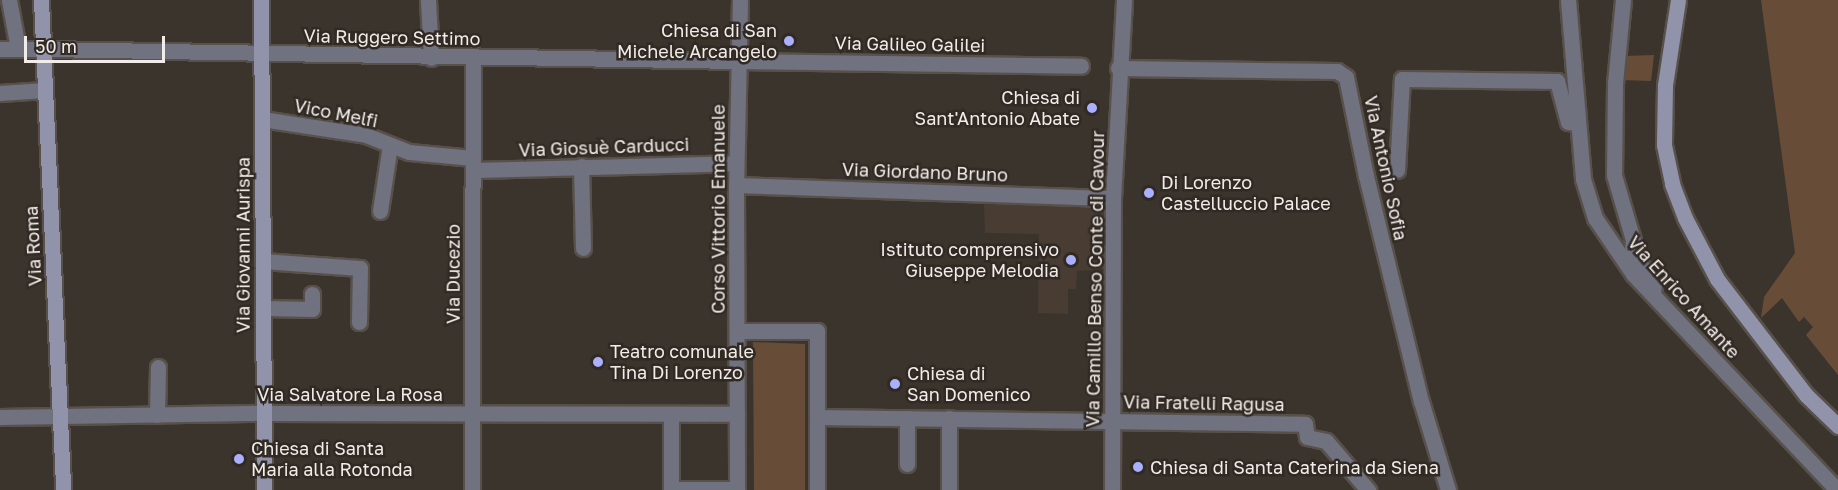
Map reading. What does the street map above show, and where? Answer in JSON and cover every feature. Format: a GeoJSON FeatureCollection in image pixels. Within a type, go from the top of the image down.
{"type":"FeatureCollection","features":[{"type":"Feature","properties":{"kind":"main road","name":"Via Roma"},"geometry":{"type":"LineString","coordinates":[[40,0],[63,490]]}},
{"type":"Feature","properties":{"kind":"main road","name":"Via Giovanni Aurispa"},"geometry":{"type":"LineString","coordinates":[[261,0],[264,490]]}},
{"type":"Feature","properties":{"kind":"main road"},"geometry":{"type":"LineString","coordinates":[[1678,0],[1665,85],[1664,145],[1681,209],[1717,279],[1806,395],[1838,426]]}},
{"type":"Feature","properties":{"kind":"street"},"geometry":{"type":"LineString","coordinates":[[9,0],[18,48]]}},
{"type":"Feature","properties":{"kind":"street"},"geometry":{"type":"LineString","coordinates":[[428,0],[431,58]]}},
{"type":"Feature","properties":{"kind":"street","name":"Corso Vittorio Emanuele"},"geometry":{"type":"LineString","coordinates":[[737,490],[736,163],[740,0]]}},
{"type":"Feature","properties":{"kind":"street","name":"Via Enrico Amante"},"geometry":{"type":"LineString","coordinates":[[1568,0],[1572,21],[1577,123],[1583,179],[1594,218],[1616,254],[1653,296],[1837,490]]}},
{"type":"Feature","properties":{"kind":"street"},"geometry":{"type":"LineString","coordinates":[[1623,0],[1613,153],[1614,175],[1634,240],[1632,252],[1654,284],[1653,296]]}},
{"type":"Feature","properties":{"kind":"street","name":"Via Camillo Benso Conte di Cavour"},"geometry":{"type":"LineString","coordinates":[[1112,490],[1113,198],[1118,68],[1126,1]]}},
{"type":"Feature","properties":{"kind":"street","name":"Via Ruggero Settimo"},"geometry":{"type":"LineString","coordinates":[[0,49],[473,59],[738,61]]}},
{"type":"Feature","properties":{"kind":"street","name":"Via Ducezio"},"geometry":{"type":"LineString","coordinates":[[472,490],[473,59]]}},
{"type":"Feature","properties":{"kind":"street","name":"Via Galileo Galilei"},"geometry":{"type":"LineString","coordinates":[[738,61],[1081,66]]}},
{"type":"Feature","properties":{"kind":"street","name":"Via Antonio Sofia"},"geometry":{"type":"LineString","coordinates":[[1118,68],[1337,71],[1346,77],[1366,176],[1421,401],[1448,490]]}},
{"type":"Feature","properties":{"kind":"street"},"geometry":{"type":"LineString","coordinates":[[1397,170],[1402,79],[1557,81],[1568,122],[1577,123]]}},
{"type":"Feature","properties":{"kind":"street"},"geometry":{"type":"LineString","coordinates":[[0,93],[45,90]]}},
{"type":"Feature","properties":{"kind":"street","name":"Vico Melfi"},"geometry":{"type":"LineString","coordinates":[[262,119],[366,135],[409,153],[472,164]]}},
{"type":"Feature","properties":{"kind":"street"},"geometry":{"type":"LineString","coordinates":[[380,211],[390,145]]}},
{"type":"Feature","properties":{"kind":"street","name":"Via Giosuè Carducci"},"geometry":{"type":"LineString","coordinates":[[472,164],[580,166],[736,163]]}},
{"type":"Feature","properties":{"kind":"street"},"geometry":{"type":"LineString","coordinates":[[580,166],[584,248]]}},
{"type":"Feature","properties":{"kind":"street","name":"Via Giordano Bruno"},"geometry":{"type":"LineString","coordinates":[[736,185],[1113,198]]}},
{"type":"Feature","properties":{"kind":"street"},"geometry":{"type":"LineString","coordinates":[[262,261],[360,268],[359,322]]}},
{"type":"Feature","properties":{"kind":"street"},"geometry":{"type":"LineString","coordinates":[[263,308],[312,309],[312,294]]}},
{"type":"Feature","properties":{"kind":"street"},"geometry":{"type":"LineString","coordinates":[[737,331],[817,331],[816,490]]}},
{"type":"Feature","properties":{"kind":"street"},"geometry":{"type":"LineString","coordinates":[[157,415],[158,367]]}},
{"type":"Feature","properties":{"kind":"street","name":"Via Salvatore La Rosa"},"geometry":{"type":"LineString","coordinates":[[0,417],[264,413],[737,414]]}},
{"type":"Feature","properties":{"kind":"street"},"geometry":{"type":"LineString","coordinates":[[671,414],[670,489],[737,490]]}},
{"type":"Feature","properties":{"kind":"street"},"geometry":{"type":"LineString","coordinates":[[817,417],[1113,421]]}},
{"type":"Feature","properties":{"kind":"street"},"geometry":{"type":"LineString","coordinates":[[907,418],[907,464]]}},
{"type":"Feature","properties":{"kind":"street"},"geometry":{"type":"LineString","coordinates":[[949,418],[949,490]]}},
{"type":"Feature","properties":{"kind":"street","name":"Via Fratelli Ragusa"},"geometry":{"type":"LineString","coordinates":[[1113,421],[1305,423],[1308,437],[1326,441],[1368,490]]}},
{"type":"Feature","properties":{"kind":"shaded area"},"geometry":{"type":"Polygon","coordinates":[[[1761,0],[1838,0],[1838,375],[1806,335],[1813,327],[1804,317],[1799,322],[1782,298],[1761,318],[1764,297],[1795,253],[1761,0]]]}},
{"type":"Feature","properties":{"kind":"shaded area"},"geometry":{"type":"Polygon","coordinates":[[[1654,55],[1651,81],[1621,80],[1625,56],[1654,55]]]}},
{"type":"Feature","properties":{"kind":"shaded area","name":"Istituto comprensivo Giuseppe Melodia"},"geometry":{"type":"Polygon","coordinates":[[[984,204],[1104,207],[1104,269],[1077,271],[1076,289],[1068,289],[1068,314],[1038,313],[1039,234],[985,233],[984,204]]]}},
{"type":"Feature","properties":{"kind":"shaded area"},"geometry":{"type":"Polygon","coordinates":[[[753,342],[805,344],[805,490],[754,490],[753,342]]]}},
{"type":"Feature","properties":{"kind":"place","name":"Chiesa di San Michele Arcangelo"},"geometry":{"type":"Point","coordinates":[789,41]}},
{"type":"Feature","properties":{"kind":"place","name":"Chiesa di Sant'Antonio Abate"},"geometry":{"type":"Point","coordinates":[1092,108]}},
{"type":"Feature","properties":{"kind":"place","name":"Di Lorenzo Castelluccio Palace"},"geometry":{"type":"Point","coordinates":[1149,193]}},
{"type":"Feature","properties":{"kind":"place","name":"Istituto comprensivo Giuseppe Melodia"},"geometry":{"type":"Point","coordinates":[1071,260]}},
{"type":"Feature","properties":{"kind":"place","name":"Teatro comunale Tina Di Lorenzo"},"geometry":{"type":"Point","coordinates":[598,362]}},
{"type":"Feature","properties":{"kind":"place","name":"Chiesa di San Domenico"},"geometry":{"type":"Point","coordinates":[895,384]}},
{"type":"Feature","properties":{"kind":"place","name":"Chiesa di Santa Maria alla Rotonda"},"geometry":{"type":"Point","coordinates":[239,459]}},
{"type":"Feature","properties":{"kind":"place","name":"Chiesa di Santa Caterina da Siena"},"geometry":{"type":"Point","coordinates":[1138,467]}}]}
